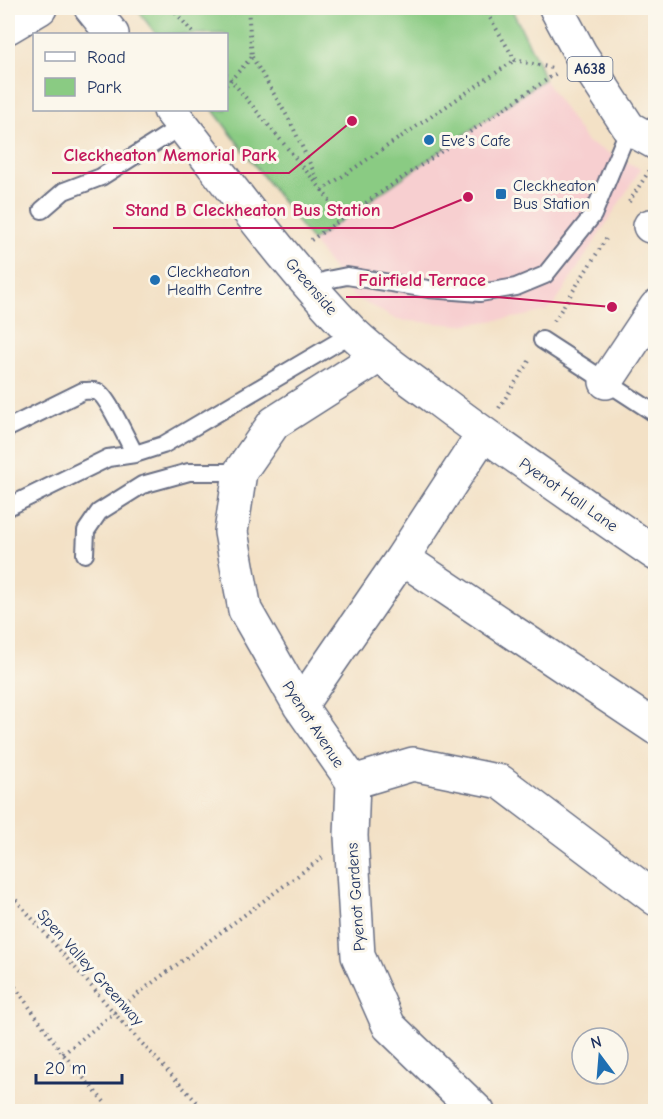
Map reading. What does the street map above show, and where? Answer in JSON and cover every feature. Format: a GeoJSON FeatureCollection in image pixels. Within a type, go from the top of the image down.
{"type":"FeatureCollection","features":[{"type":"Feature","properties":{"kind":"street"},"geometry":{"type":"LineString","coordinates":[[8,27],[40,8]]}},
{"type":"Feature","properties":{"kind":"street"},"geometry":{"type":"LineString","coordinates":[[91,8],[111,33]]}},
{"type":"Feature","properties":{"kind":"street","name":"A638"},"geometry":{"type":"LineString","coordinates":[[556,8],[580,53],[645,146]]}},
{"type":"Feature","properties":{"kind":"street","name":"Greenside"},"geometry":{"type":"LineString","coordinates":[[177,117],[311,288],[353,333],[379,356],[483,434]]}},
{"type":"Feature","properties":{"kind":"street"},"geometry":{"type":"LineString","coordinates":[[606,382],[656,307]]}},
{"type":"Feature","properties":{"kind":"street"},"geometry":{"type":"LineString","coordinates":[[240,472],[274,423],[379,356]]}},
{"type":"Feature","properties":{"kind":"street"},"geometry":{"type":"LineString","coordinates":[[300,706],[402,558],[483,434]]}},
{"type":"Feature","properties":{"kind":"street","name":"Pyenot Hall Lane"},"geometry":{"type":"LineString","coordinates":[[483,434],[656,554]]}},
{"type":"Feature","properties":{"kind":"street","name":"Pyenot Avenue"},"geometry":{"type":"LineString","coordinates":[[240,472],[231,532],[245,610],[300,706],[352,782],[413,764],[501,782],[656,899]]}},
{"type":"Feature","properties":{"kind":"street"},"geometry":{"type":"LineString","coordinates":[[402,558],[656,728]]}},
{"type":"Feature","properties":{"kind":"street","name":"Pyenot Gardens"},"geometry":{"type":"LineString","coordinates":[[352,782],[351,836],[358,956],[389,1026],[478,1112]]}},
{"type":"Feature","properties":{"kind":"lane"},"geometry":{"type":"LineString","coordinates":[[42,210],[64,191],[101,177],[177,117]]}},
{"type":"Feature","properties":{"kind":"lane"},"geometry":{"type":"LineString","coordinates":[[311,288],[327,280],[347,276],[428,289],[480,293],[516,287],[545,275],[645,146]]}},
{"type":"Feature","properties":{"kind":"lane"},"geometry":{"type":"LineString","coordinates":[[8,507],[108,458],[135,454],[163,446],[353,333]]}},
{"type":"Feature","properties":{"kind":"lane"},"geometry":{"type":"LineString","coordinates":[[542,340],[656,414]]}},
{"type":"Feature","properties":{"kind":"lane"},"geometry":{"type":"LineString","coordinates":[[8,428],[83,390],[96,391],[102,395],[110,407],[135,454]]}},
{"type":"Feature","properties":{"kind":"lane"},"geometry":{"type":"LineString","coordinates":[[85,554],[86,531],[99,512],[142,485],[189,472],[240,472]]}},
{"type":"Feature","properties":{"kind":"path"},"geometry":{"type":"LineString","coordinates":[[172,8],[193,33]]}},
{"type":"Feature","properties":{"kind":"path"},"geometry":{"type":"LineString","coordinates":[[248,8],[252,57],[290,121],[322,190]]}},
{"type":"Feature","properties":{"kind":"path"},"geometry":{"type":"LineString","coordinates":[[484,8],[515,60]]}},
{"type":"Feature","properties":{"kind":"path"},"geometry":{"type":"LineString","coordinates":[[228,84],[252,57]]}},
{"type":"Feature","properties":{"kind":"path"},"geometry":{"type":"LineString","coordinates":[[286,257],[560,70],[515,60],[322,190]]}},
{"type":"Feature","properties":{"kind":"path"},"geometry":{"type":"LineString","coordinates":[[228,76],[322,190],[342,219]]}},
{"type":"Feature","properties":{"kind":"path"},"geometry":{"type":"LineString","coordinates":[[644,220],[645,146]]}},
{"type":"Feature","properties":{"kind":"path"},"geometry":{"type":"LineString","coordinates":[[483,434],[608,235]]}},
{"type":"Feature","properties":{"kind":"path"},"geometry":{"type":"LineString","coordinates":[[63,1054],[144,989],[351,836]]}},
{"type":"Feature","properties":{"kind":"path","name":"Spen Valley Greenway"},"geometry":{"type":"LineString","coordinates":[[8,891],[122,1022],[206,1112]]}},
{"type":"Feature","properties":{"kind":"path"},"geometry":{"type":"LineString","coordinates":[[8,977],[63,1054],[106,1104],[106,1112]]}},
{"type":"Feature","properties":{"kind":"shaded area","name":"Cleckheaton Bus Station"},"geometry":{"type":"Polygon","coordinates":[[[544,79],[587,142],[641,169],[554,305],[545,311],[520,317],[460,325],[397,320],[353,296],[312,241],[544,79]]]}},
{"type":"Feature","properties":{"kind":"green space"},"geometry":{"type":"Polygon","coordinates":[[[136,8],[511,8],[544,79],[312,241],[214,111],[228,111],[228,33],[155,33],[136,8]]]}},
{"type":"Feature","properties":{"kind":"place","name":"Cleckheaton Memorial Park"},"geometry":{"type":"Point","coordinates":[352,121]}},
{"type":"Feature","properties":{"kind":"place","name":"Eve's Cafe"},"geometry":{"type":"Point","coordinates":[429,140]}},
{"type":"Feature","properties":{"kind":"place","name":"Cleckheaton Bus Station"},"geometry":{"type":"Point","coordinates":[501,194]}},
{"type":"Feature","properties":{"kind":"place","name":"Stand B Cleckheaton Bus Station"},"geometry":{"type":"Point","coordinates":[468,197]}},
{"type":"Feature","properties":{"kind":"place","name":"Cleckheaton Health Centre"},"geometry":{"type":"Point","coordinates":[155,280]}},
{"type":"Feature","properties":{"kind":"place","name":"Fairfield Terrace"},"geometry":{"type":"Point","coordinates":[612,307]}}]}
